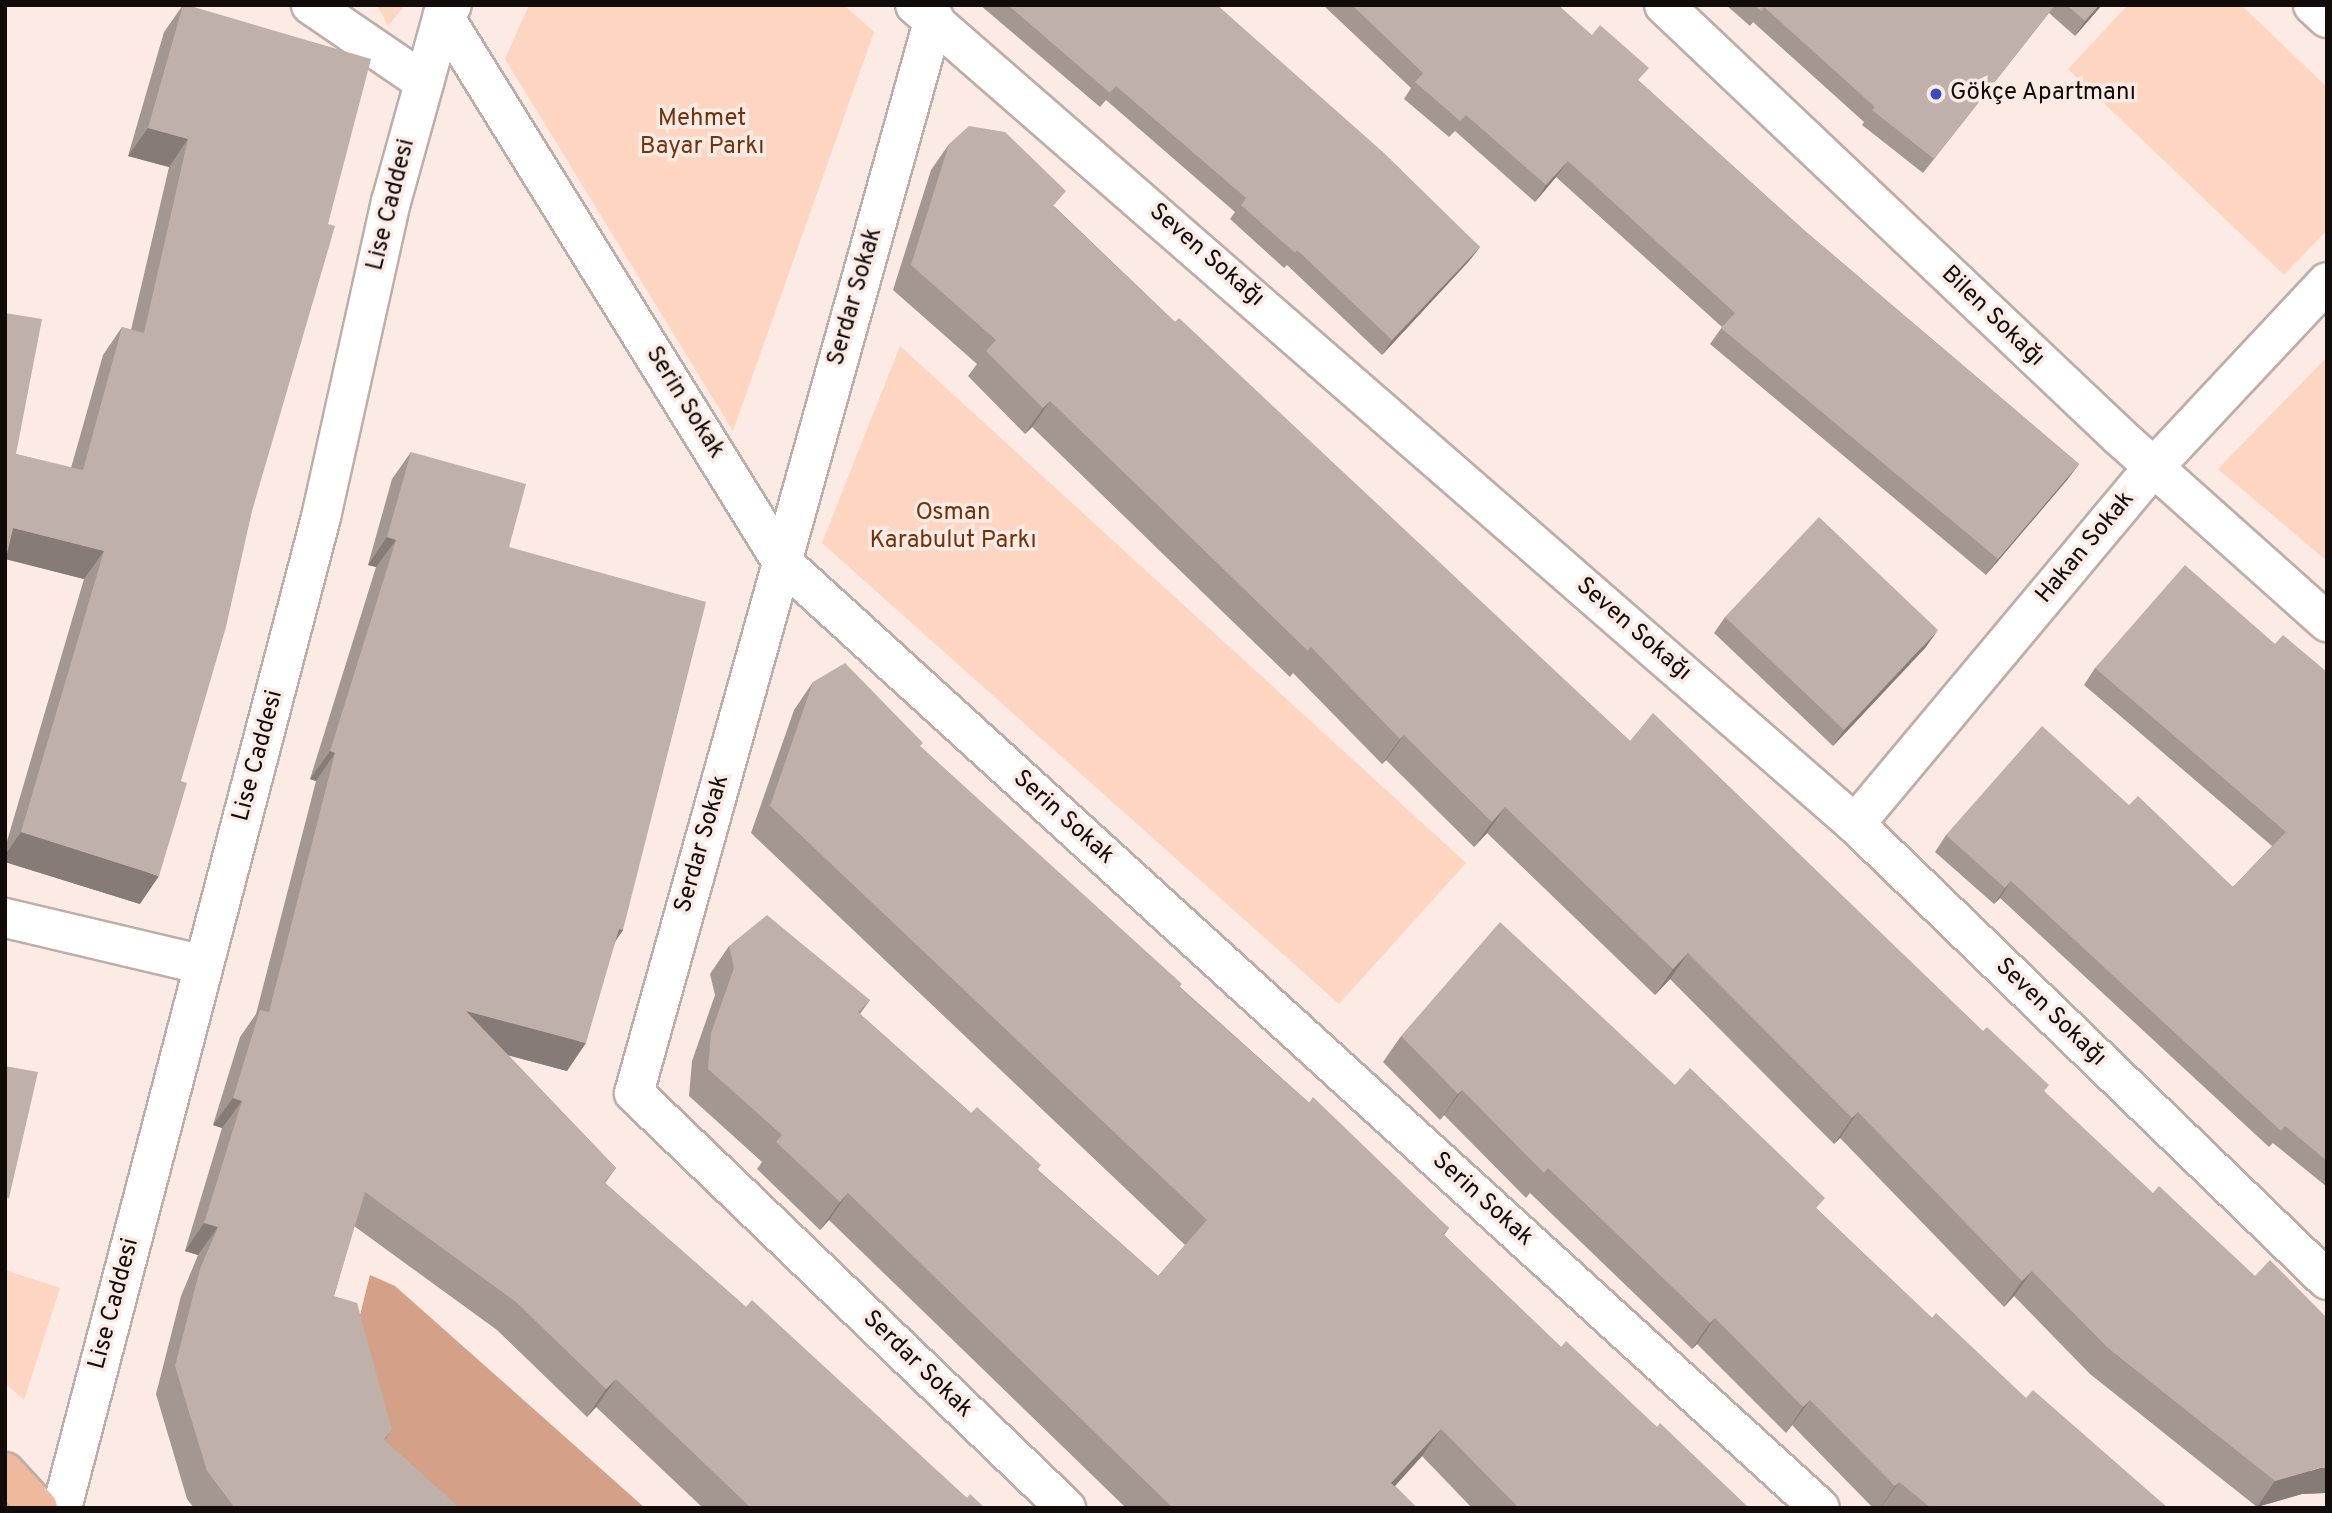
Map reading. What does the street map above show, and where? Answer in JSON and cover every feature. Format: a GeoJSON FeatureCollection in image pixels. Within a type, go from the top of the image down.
{"type":"FeatureCollection","features":[{"type":"Feature","properties":{"kind":"main road"},"geometry":{"type":"LineString","coordinates":[[5,1472],[38,1508]]}},
{"type":"Feature","properties":{"kind":"street","name":"Bilen Sokağı"},"geometry":{"type":"LineString","coordinates":[[1664,5],[2154,467],[2327,622]]}},
{"type":"Feature","properties":{"kind":"street"},"geometry":{"type":"LineString","coordinates":[[2313,5],[2327,18]]}},
{"type":"Feature","properties":{"kind":"street","name":"Lise Caddesi"},"geometry":{"type":"LineString","coordinates":[[62,1508],[321,517],[391,202],[447,10]]}},
{"type":"Feature","properties":{"kind":"street","name":"Serin Sokak"},"geometry":{"type":"LineString","coordinates":[[447,10],[782,562],[1820,1508]]}},
{"type":"Feature","properties":{"kind":"street"},"geometry":{"type":"LineString","coordinates":[[325,11],[424,82]]}},
{"type":"Feature","properties":{"kind":"street","name":"Serdar Sokak"},"geometry":{"type":"LineString","coordinates":[[925,11],[782,562],[634,1093],[1066,1508]]}},
{"type":"Feature","properties":{"kind":"street","name":"Seven Sokağı"},"geometry":{"type":"LineString","coordinates":[[925,11],[1855,824],[2327,1280]]}},
{"type":"Feature","properties":{"kind":"street","name":"Hakan Sokak"},"geometry":{"type":"LineString","coordinates":[[1855,824],[2154,467],[2327,282]]}},
{"type":"Feature","properties":{"kind":"street"},"geometry":{"type":"LineString","coordinates":[[5,918],[204,965]]}},
{"type":"Feature","properties":{"kind":"green space"},"geometry":{"type":"Polygon","coordinates":[[[377,5],[405,5],[388,26],[377,5]]]}},
{"type":"Feature","properties":{"kind":"green space","name":"Mehmet Bayar Parkı"},"geometry":{"type":"Polygon","coordinates":[[[529,5],[844,5],[874,32],[733,431],[505,59],[529,5]]]}},
{"type":"Feature","properties":{"kind":"green space"},"geometry":{"type":"Polygon","coordinates":[[[2128,5],[2241,5],[2327,87],[2327,230],[2284,275],[2068,69],[2128,5]]]}},
{"type":"Feature","properties":{"kind":"green space","name":"Osman Karabulut Parkı"},"geometry":{"type":"Polygon","coordinates":[[[900,346],[1466,863],[1339,1004],[822,543],[900,346]]]}},
{"type":"Feature","properties":{"kind":"green space"},"geometry":{"type":"Polygon","coordinates":[[[2327,357],[2327,561],[2218,469],[2327,357]]]}},
{"type":"Feature","properties":{"kind":"green space"},"geometry":{"type":"Polygon","coordinates":[[[5,1270],[60,1288],[24,1400],[5,1383],[5,1270]]]}},
{"type":"Feature","properties":{"kind":"shaded area"},"geometry":{"type":"Polygon","coordinates":[[[370,1275],[395,1286],[645,1508],[447,1508],[379,1446],[355,1335],[370,1275]]]}},
{"type":"Feature","properties":{"kind":"building"},"geometry":{"type":"Polygon","coordinates":[[[183,5],[371,59],[328,224],[335,226],[252,511],[226,627],[181,781],[187,783],[159,876],[21,832],[104,551],[13,528],[5,563],[5,313],[42,319],[16,454],[83,470],[122,327],[144,333],[188,139],[148,128],[183,5]]]}},
{"type":"Feature","properties":{"kind":"building"},"geometry":{"type":"Polygon","coordinates":[[[1008,5],[1217,5],[1384,153],[1480,247],[1392,340],[1297,250],[1295,253],[1241,205],[1246,198],[1116,86],[1110,93],[1008,5]]]}},
{"type":"Feature","properties":{"kind":"building"},"geometry":{"type":"Polygon","coordinates":[[[1352,5],[1558,5],[1592,35],[1600,25],[1649,68],[1638,80],[1805,231],[2079,464],[1998,559],[1721,328],[1735,313],[1568,161],[1546,185],[1466,115],[1460,121],[1415,82],[1423,73],[1352,5]]]}},
{"type":"Feature","properties":{"kind":"building"},"geometry":{"type":"Polygon","coordinates":[[[1754,5],[2055,5],[1934,159],[1872,110],[1875,107],[1764,7],[1761,11],[1754,5]]]}},
{"type":"Feature","properties":{"kind":"building"},"geometry":{"type":"Polygon","coordinates":[[[2067,5],[2099,5],[2085,21],[2067,5]]]}},
{"type":"Feature","properties":{"kind":"building"},"geometry":{"type":"Polygon","coordinates":[[[969,126],[1005,132],[1066,191],[1053,206],[1175,322],[1179,318],[1630,741],[1653,713],[1983,1031],[1987,1027],[2049,1085],[2044,1091],[2153,1193],[2159,1186],[2255,1276],[2270,1260],[2327,1318],[2327,1468],[2275,1481],[2108,1348],[2032,1271],[2022,1281],[1858,1112],[1852,1118],[1688,953],[1673,969],[1505,807],[1492,822],[1404,735],[1400,739],[1311,647],[1308,651],[1050,401],[1043,408],[986,351],[996,340],[911,265],[949,144],[969,126]]]}},
{"type":"Feature","properties":{"kind":"building"},"geometry":{"type":"Polygon","coordinates":[[[411,452],[526,484],[509,547],[706,602],[623,930],[619,929],[586,1043],[466,1011],[616,1168],[604,1182],[746,1307],[752,1300],[967,1498],[970,1494],[985,1508],[751,1508],[616,1379],[606,1389],[516,1302],[365,1192],[334,1296],[357,1303],[392,1430],[384,1439],[460,1508],[235,1508],[207,1471],[175,1366],[200,1269],[218,1227],[204,1223],[242,1101],[233,1098],[260,1010],[269,1012],[335,753],[330,751],[396,540],[387,537],[411,452]]]}},
{"type":"Feature","properties":{"kind":"building"},"geometry":{"type":"Polygon","coordinates":[[[1819,517],[1938,630],[1844,730],[1725,617],[1819,517]]]}},
{"type":"Feature","properties":{"kind":"building"},"geometry":{"type":"Polygon","coordinates":[[[2185,565],[2275,644],[2283,635],[2327,672],[2327,1161],[2285,1126],[2281,1131],[2011,881],[2005,888],[1946,835],[2042,726],[2129,805],[2138,796],[2233,887],[2286,832],[2095,668],[2185,565]]]}},
{"type":"Feature","properties":{"kind":"building"},"geometry":{"type":"Polygon","coordinates":[[[845,663],[923,743],[920,746],[1182,984],[1179,987],[1309,1103],[1313,1097],[1449,1228],[1443,1234],[1561,1347],[1566,1341],[1657,1427],[1660,1423],[1749,1508],[1519,1508],[1441,1429],[1391,1483],[1417,1508],[1173,1508],[848,1193],[840,1202],[776,1142],[782,1135],[708,1069],[711,1033],[734,968],[729,946],[767,915],[870,1000],[858,1012],[971,1113],[977,1107],[1041,1165],[1037,1170],[1158,1276],[1207,1220],[770,806],[813,682],[845,663]]]}},
{"type":"Feature","properties":{"kind":"building"},"geometry":{"type":"Polygon","coordinates":[[[1500,922],[1675,1085],[1690,1068],[1825,1198],[1816,1208],[1932,1318],[1936,1313],[2026,1398],[2033,1390],[2168,1508],[1931,1508],[1899,1482],[1895,1486],[1810,1400],[1803,1407],[1715,1318],[1710,1323],[1548,1168],[1544,1173],[1462,1090],[1458,1094],[1401,1036],[1500,922]]]}},
{"type":"Feature","properties":{"kind":"building"},"geometry":{"type":"Polygon","coordinates":[[[5,1066],[38,1072],[9,1198],[5,1197],[5,1066]]]}},
{"type":"Feature","properties":{"kind":"place","name":"Gökçe Apartmanı"},"geometry":{"type":"Point","coordinates":[1936,94]}}]}
